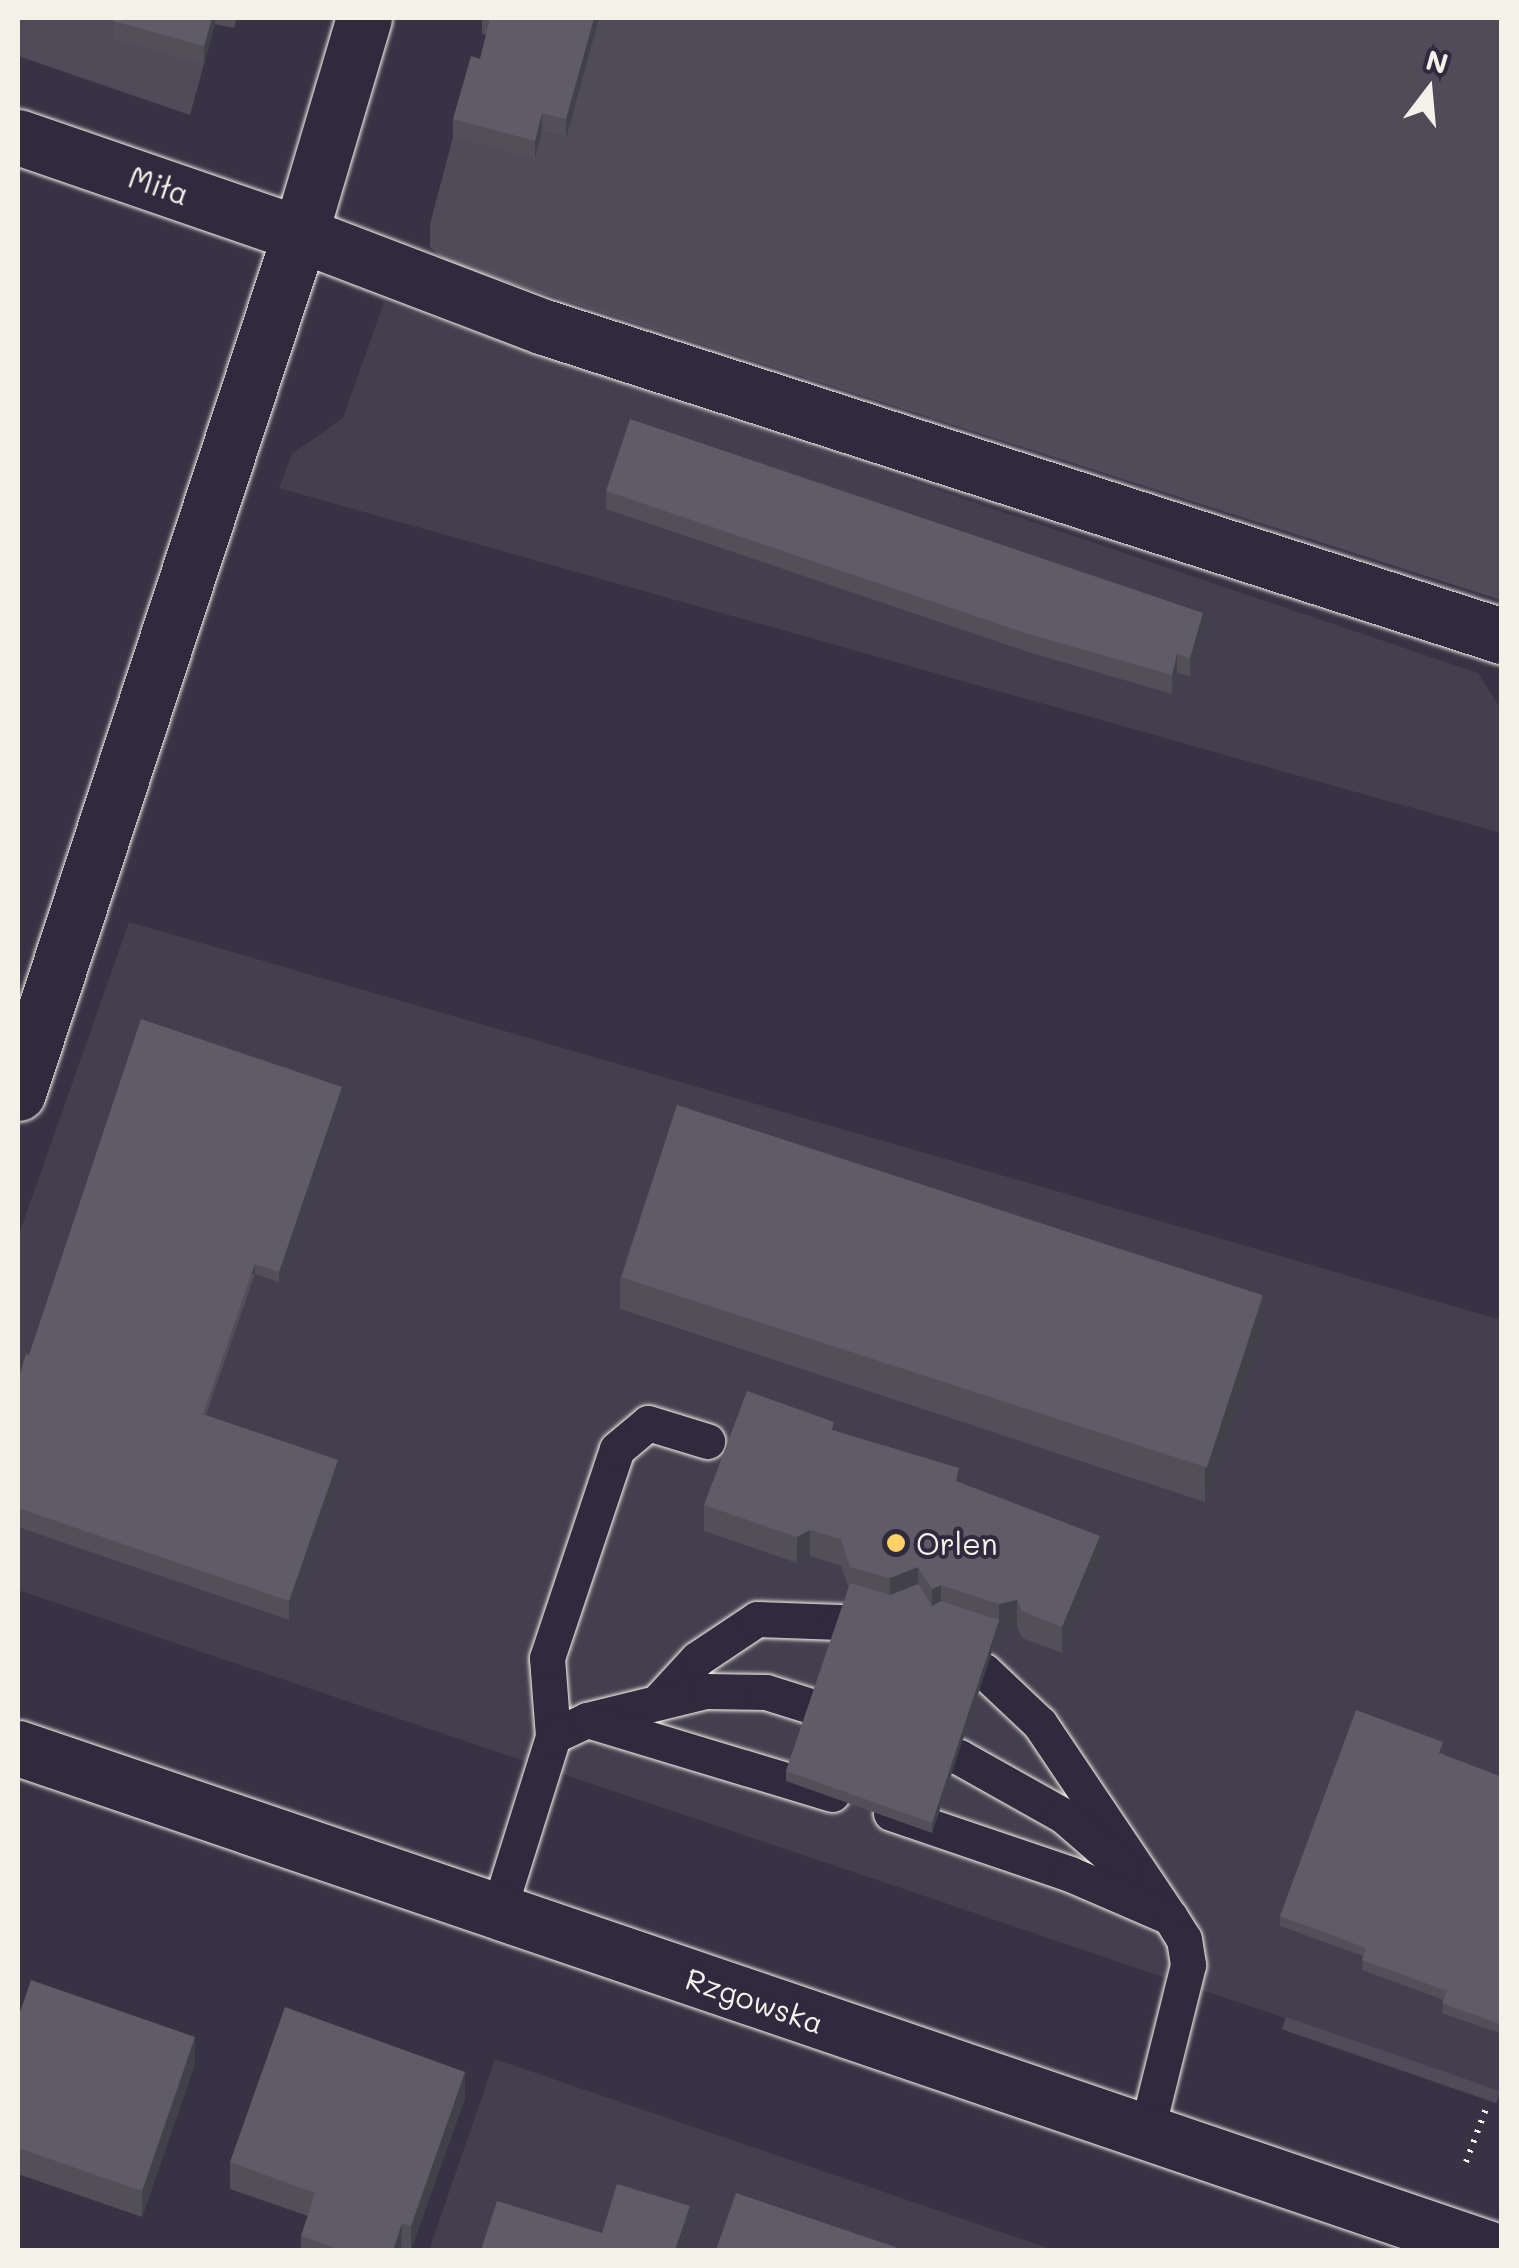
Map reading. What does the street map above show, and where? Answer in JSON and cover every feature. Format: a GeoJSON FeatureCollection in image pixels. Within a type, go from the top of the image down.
{"type":"FeatureCollection","features":[{"type":"Feature","properties":{"kind":"street"},"geometry":{"type":"LineString","coordinates":[[18,1093],[300,234],[364,18]]}},
{"type":"Feature","properties":{"kind":"street","name":"Miła"},"geometry":{"type":"LineString","coordinates":[[18,137],[300,234],[544,327],[1502,636]]}},
{"type":"Feature","properties":{"kind":"street","name":"Rzgowska"},"geometry":{"type":"LineString","coordinates":[[18,1748],[1494,2250]]}},
{"type":"Feature","properties":{"kind":"lane"},"geometry":{"type":"LineString","coordinates":[[498,1912],[553,1736],[547,1658],[617,1449],[648,1423],[707,1441]]}},
{"type":"Feature","properties":{"kind":"lane"},"geometry":{"type":"LineString","coordinates":[[661,1698],[697,1659],[757,1618],[840,1622],[984,1672],[1072,1765],[1184,1938],[1188,1966],[1146,2133]]}},
{"type":"Feature","properties":{"kind":"lane"},"geometry":{"type":"LineString","coordinates":[[553,1736],[587,1720],[661,1698],[766,1692],[959,1757],[1064,1816],[1170,1917]]}},
{"type":"Feature","properties":{"kind":"lane"},"geometry":{"type":"LineString","coordinates":[[587,1720],[754,1768],[977,1842],[1170,1917]]}},
{"type":"Feature","properties":{"kind":"path"},"geometry":{"type":"LineString","coordinates":[[1466,2162],[1486,2106]]}},
{"type":"Feature","properties":{"kind":"shaded area"},"geometry":{"type":"Polygon","coordinates":[[[18,18],[119,18],[204,64],[190,115],[18,56],[18,18]]]}},
{"type":"Feature","properties":{"kind":"shaded area"},"geometry":{"type":"Polygon","coordinates":[[[599,18],[1501,18],[1501,600],[448,263],[430,247],[430,224],[453,137],[542,131],[566,138],[599,18]]]}},
{"type":"Feature","properties":{"kind":"shaded area"},"geometry":{"type":"Polygon","coordinates":[[[384,302],[1478,673],[1501,709],[1501,833],[279,488],[292,454],[343,418],[384,302]]]}},
{"type":"Feature","properties":{"kind":"shaded area"},"geometry":{"type":"Polygon","coordinates":[[[129,922],[1501,1320],[1501,2091],[18,1590],[18,1237],[129,922]]]}},
{"type":"Feature","properties":{"kind":"shaded area"},"geometry":{"type":"Polygon","coordinates":[[[1286,2017],[1501,2091],[1496,2103],[1282,2029],[1286,2017]]]}},
{"type":"Feature","properties":{"kind":"shaded area"},"geometry":{"type":"Polygon","coordinates":[[[495,2059],[1054,2250],[429,2250],[495,2059]]]}},
{"type":"Feature","properties":{"kind":"building"},"geometry":{"type":"Polygon","coordinates":[[[212,18],[204,46],[113,21],[212,18]]]}},
{"type":"Feature","properties":{"kind":"building"},"geometry":{"type":"Polygon","coordinates":[[[490,18],[594,18],[566,119],[542,113],[535,141],[453,119],[471,56],[480,59],[490,18]]]}},
{"type":"Feature","properties":{"kind":"building"},"geometry":{"type":"Polygon","coordinates":[[[630,419],[1203,613],[1190,658],[1177,654],[1172,675],[1028,634],[606,491],[630,419]]]}},
{"type":"Feature","properties":{"kind":"building"},"geometry":{"type":"Polygon","coordinates":[[[141,1019],[342,1087],[279,1272],[255,1264],[203,1414],[29,1355],[141,1019]]]}},
{"type":"Feature","properties":{"kind":"building"},"geometry":{"type":"Polygon","coordinates":[[[677,1105],[1263,1295],[1207,1467],[621,1277],[677,1105]]]}},
{"type":"Feature","properties":{"kind":"building"},"geometry":{"type":"Polygon","coordinates":[[[26,1354],[338,1460],[289,1601],[18,1508],[18,1380],[26,1354]]]}},
{"type":"Feature","properties":{"kind":"building","name":"Orlen"},"geometry":{"type":"Polygon","coordinates":[[[747,1391],[834,1422],[832,1430],[959,1468],[956,1481],[1100,1536],[1062,1627],[1022,1611],[1017,1600],[999,1604],[941,1585],[932,1589],[918,1567],[890,1578],[850,1567],[841,1539],[810,1530],[797,1537],[704,1505],[747,1391]]]}},
{"type":"Feature","properties":{"kind":"building"},"geometry":{"type":"Polygon","coordinates":[[[850,1583],[890,1595],[918,1584],[932,1606],[941,1601],[999,1620],[932,1823],[786,1771],[850,1583]]]}},
{"type":"Feature","properties":{"kind":"building"},"geometry":{"type":"Polygon","coordinates":[[[1356,1710],[1443,1742],[1439,1753],[1502,1777],[1502,2025],[1442,2003],[1447,1991],[1362,1960],[1366,1948],[1280,1916],[1356,1710]]]}},
{"type":"Feature","properties":{"kind":"building"},"geometry":{"type":"Polygon","coordinates":[[[31,1980],[195,2037],[142,2191],[18,2148],[18,2018],[31,1980]]]}},
{"type":"Feature","properties":{"kind":"building"},"geometry":{"type":"Polygon","coordinates":[[[285,2007],[465,2072],[411,2226],[402,2223],[393,2250],[341,2250],[301,2236],[315,2193],[230,2162],[285,2007]]]}},
{"type":"Feature","properties":{"kind":"building"},"geometry":{"type":"Polygon","coordinates":[[[617,2184],[690,2206],[675,2250],[481,2250],[497,2201],[602,2233],[617,2184]]]}},
{"type":"Feature","properties":{"kind":"building"},"geometry":{"type":"Polygon","coordinates":[[[736,2193],[904,2250],[716,2250],[736,2193]]]}},
{"type":"Feature","properties":{"kind":"place","name":"Orlen"},"geometry":{"type":"Point","coordinates":[896,1543]}}]}
